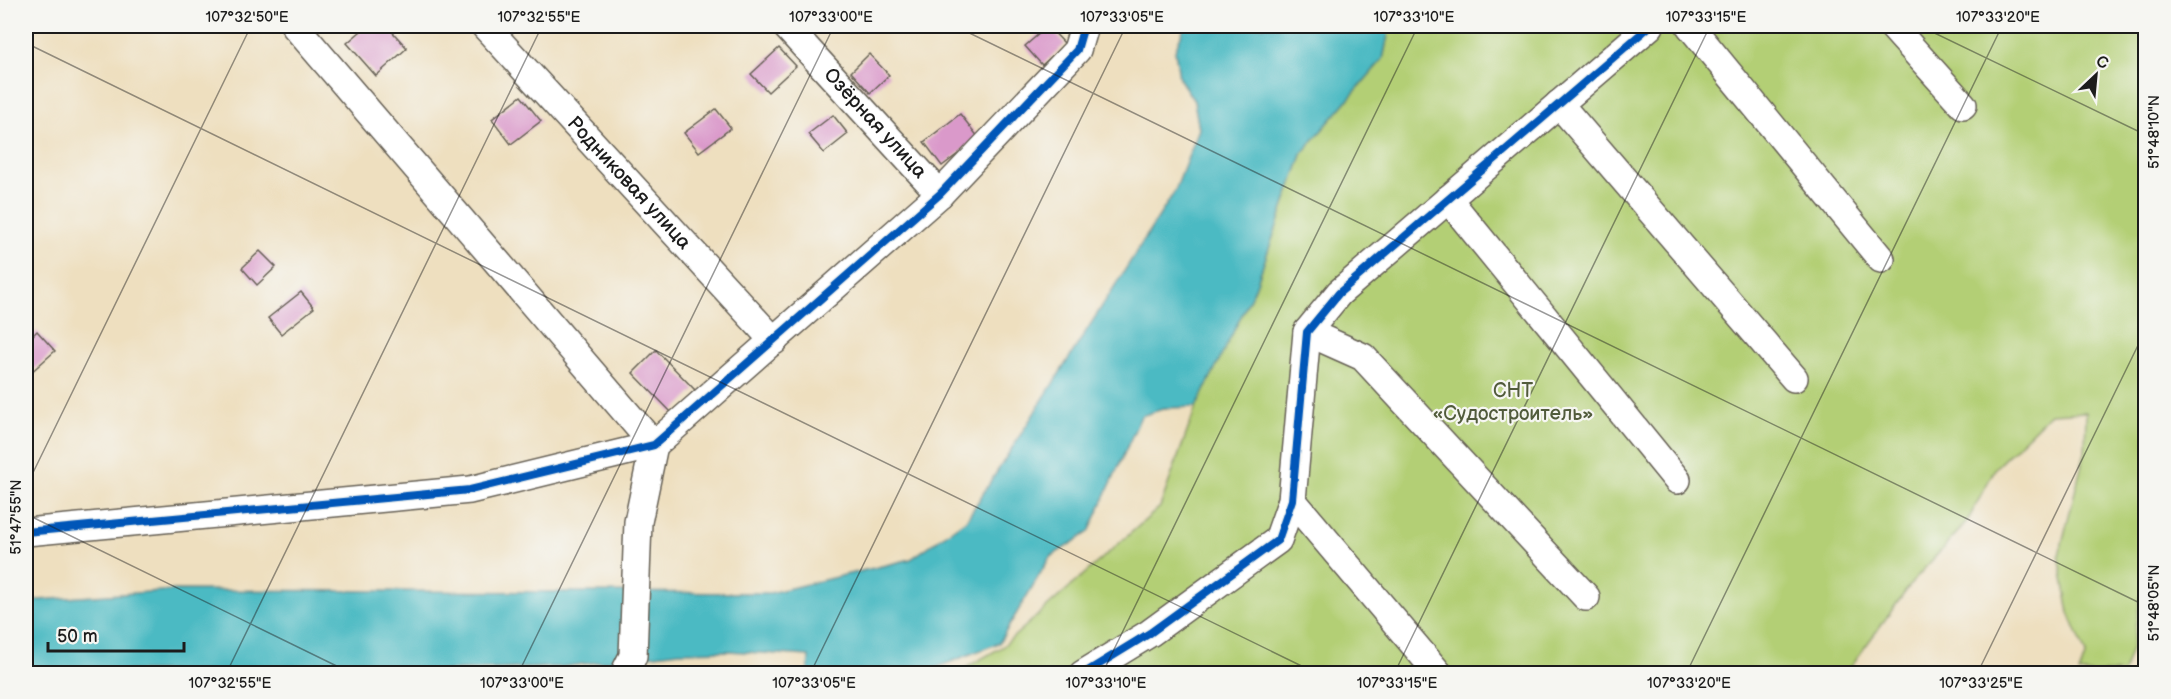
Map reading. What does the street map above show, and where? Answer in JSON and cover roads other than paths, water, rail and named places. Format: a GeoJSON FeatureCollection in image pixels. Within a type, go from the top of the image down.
{"type":"FeatureCollection","features":[{"type":"Feature","properties":{"kind":"street"},"geometry":{"type":"LineString","coordinates":[[294,26],[654,445]]}},
{"type":"Feature","properties":{"kind":"street","name":"Родниковая улица"},"geometry":{"type":"LineString","coordinates":[[485,26],[774,341]]}},
{"type":"Feature","properties":{"kind":"street","name":"Озёрная улица"},"geometry":{"type":"LineString","coordinates":[[786,26],[940,194]]}},
{"type":"Feature","properties":{"kind":"street"},"geometry":{"type":"LineString","coordinates":[[26,532],[470,490],[654,445],[940,194],[1077,50],[1084,26]]}},
{"type":"Feature","properties":{"kind":"street"},"geometry":{"type":"LineString","coordinates":[[1083,674],[1150,633],[1278,540],[1292,500],[1307,332],[1339,293],[1650,26]]}},
{"type":"Feature","properties":{"kind":"street"},"geometry":{"type":"LineString","coordinates":[[1690,26],[1881,259]]}},
{"type":"Feature","properties":{"kind":"street"},"geometry":{"type":"LineString","coordinates":[[1892,26],[1963,105]]}},
{"type":"Feature","properties":{"kind":"street"},"geometry":{"type":"LineString","coordinates":[[1559,104],[1794,378]]}},
{"type":"Feature","properties":{"kind":"street"},"geometry":{"type":"LineString","coordinates":[[1448,199],[1677,480]]}},
{"type":"Feature","properties":{"kind":"street"},"geometry":{"type":"LineString","coordinates":[[1307,332],[1363,357],[1586,597]]}},
{"type":"Feature","properties":{"kind":"street"},"geometry":{"type":"LineString","coordinates":[[624,674],[633,656],[638,522],[654,445]]}},
{"type":"Feature","properties":{"kind":"street"},"geometry":{"type":"LineString","coordinates":[[1292,500],[1439,674]]}},
{"type":"Feature","properties":{"kind":"water"},"geometry":{"type":"Polygon","coordinates":[[[1185,26],[1390,26],[1383,59],[1303,152],[1255,288],[1196,407],[1166,408],[1141,416],[1089,532],[1050,557],[999,643],[920,674],[808,673],[809,656],[728,651],[679,652],[560,667],[375,673],[26,670],[26,601],[176,590],[770,593],[911,559],[967,519],[1175,191],[1199,129],[1194,101],[1179,78],[1175,50],[1185,26]]]}},
{"type":"Feature","properties":{"kind":"park label","name":"СНТ «Судостроитель»"},"geometry":{"type":"Point","coordinates":[1513,402]}}]}
